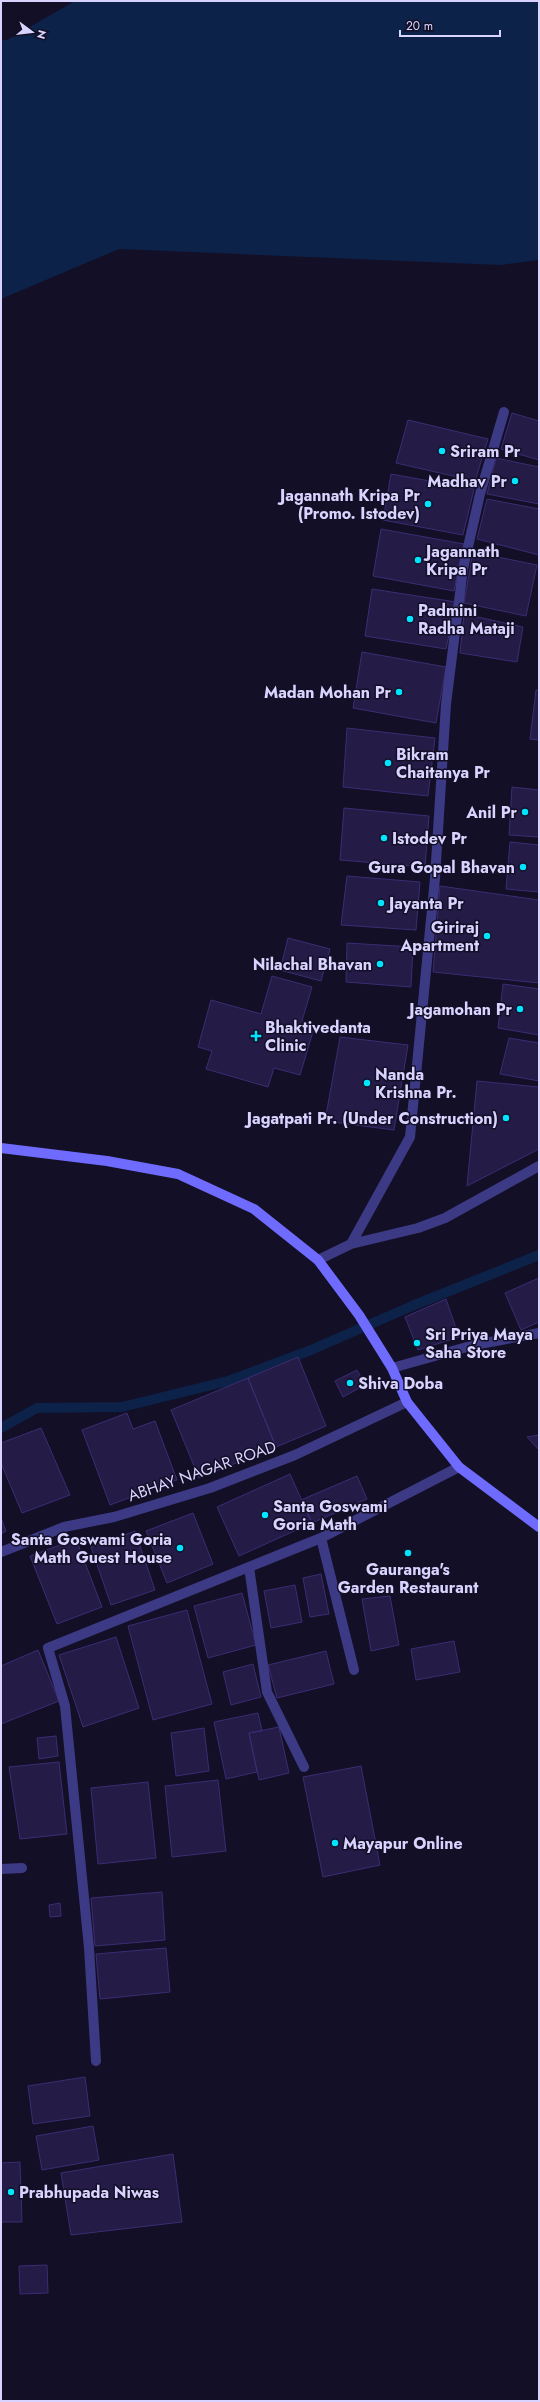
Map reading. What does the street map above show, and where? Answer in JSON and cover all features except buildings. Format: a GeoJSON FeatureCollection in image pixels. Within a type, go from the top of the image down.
{"type":"FeatureCollection","features":[{"type":"Feature","properties":{"kind":"main road"},"geometry":{"type":"LineString","coordinates":[[1,1148],[107,1160],[178,1174],[254,1210],[318,1260],[358,1315],[392,1368],[407,1402],[459,1467],[539,1527]]}},
{"type":"Feature","properties":{"kind":"street"},"geometry":{"type":"LineString","coordinates":[[350,1244],[410,1137],[435,878],[446,704],[463,569],[480,494],[504,412]]}},
{"type":"Feature","properties":{"kind":"street"},"geometry":{"type":"LineString","coordinates":[[318,1260],[350,1244],[418,1228],[445,1218],[539,1166]]}},
{"type":"Feature","properties":{"kind":"street"},"geometry":{"type":"LineString","coordinates":[[392,1368],[474,1345],[539,1333]]}},
{"type":"Feature","properties":{"kind":"street","name":"ABHAY NAGAR ROAD"},"geometry":{"type":"LineString","coordinates":[[1,1552],[64,1527],[114,1517],[210,1488],[295,1455],[407,1402]]}},
{"type":"Feature","properties":{"kind":"street"},"geometry":{"type":"LineString","coordinates":[[96,2061],[89,1948],[68,1728],[65,1706],[48,1648],[321,1538],[459,1467]]}},
{"type":"Feature","properties":{"kind":"street"},"geometry":{"type":"LineString","coordinates":[[321,1538],[354,1670]]}},
{"type":"Feature","properties":{"kind":"street"},"geometry":{"type":"LineString","coordinates":[[249,1566],[268,1692],[304,1767]]}},
{"type":"Feature","properties":{"kind":"street"},"geometry":{"type":"LineString","coordinates":[[1,1869],[22,1868]]}},
{"type":"Feature","properties":{"kind":"water"},"geometry":{"type":"Polygon","coordinates":[[[75,1],[539,1],[539,260],[501,265],[119,249],[1,299],[1,40],[7,40],[75,1]]]}},
{"type":"Feature","properties":{"kind":"waterway"},"geometry":{"type":"LineString","coordinates":[[1,1428],[37,1408],[122,1407],[228,1381],[311,1350],[412,1306],[539,1255]]}},
{"type":"Feature","properties":{"kind":"place","name":"Sriram Pr"},"geometry":{"type":"Point","coordinates":[442,451]}},
{"type":"Feature","properties":{"kind":"place","name":"Madhav Pr"},"geometry":{"type":"Point","coordinates":[515,481]}},
{"type":"Feature","properties":{"kind":"place","name":"Jagannath Kripa Pr (Promo. Istodev)"},"geometry":{"type":"Point","coordinates":[428,504]}},
{"type":"Feature","properties":{"kind":"place","name":"Jagannath Kripa Pr"},"geometry":{"type":"Point","coordinates":[418,560]}},
{"type":"Feature","properties":{"kind":"place","name":"Padmini Radha Mataji"},"geometry":{"type":"Point","coordinates":[410,619]}},
{"type":"Feature","properties":{"kind":"place","name":"Madan Mohan Pr"},"geometry":{"type":"Point","coordinates":[399,692]}},
{"type":"Feature","properties":{"kind":"place","name":"Bikram Chaitanya Pr"},"geometry":{"type":"Point","coordinates":[388,763]}},
{"type":"Feature","properties":{"kind":"place","name":"Anil Pr"},"geometry":{"type":"Point","coordinates":[525,812]}},
{"type":"Feature","properties":{"kind":"place","name":"Istodev Pr"},"geometry":{"type":"Point","coordinates":[384,838]}},
{"type":"Feature","properties":{"kind":"place","name":"Gura Gopal Bhavan"},"geometry":{"type":"Point","coordinates":[523,867]}},
{"type":"Feature","properties":{"kind":"place","name":"Jayanta Pr"},"geometry":{"type":"Point","coordinates":[381,903]}},
{"type":"Feature","properties":{"kind":"place","name":"Giriraj Apartment"},"geometry":{"type":"Point","coordinates":[487,936]}},
{"type":"Feature","properties":{"kind":"place","name":"Nilachal Bhavan"},"geometry":{"type":"Point","coordinates":[380,964]}},
{"type":"Feature","properties":{"kind":"place","name":"Jagamohan Pr"},"geometry":{"type":"Point","coordinates":[520,1009]}},
{"type":"Feature","properties":{"kind":"place","name":"Bhaktivedanta Clinic"},"geometry":{"type":"Point","coordinates":[256,1036]}},
{"type":"Feature","properties":{"kind":"place","name":"Nanda Krishna Pr."},"geometry":{"type":"Point","coordinates":[367,1083]}},
{"type":"Feature","properties":{"kind":"place","name":"Jagatpati Pr. (Under Construction)"},"geometry":{"type":"Point","coordinates":[506,1118]}},
{"type":"Feature","properties":{"kind":"place","name":"Sri Priya Maya Saha Store"},"geometry":{"type":"Point","coordinates":[417,1343]}},
{"type":"Feature","properties":{"kind":"place","name":"Shiva Doba"},"geometry":{"type":"Point","coordinates":[350,1383]}},
{"type":"Feature","properties":{"kind":"place","name":"Santa Goswami Goria Math"},"geometry":{"type":"Point","coordinates":[265,1515]}},
{"type":"Feature","properties":{"kind":"place","name":"Santa Goswami Goria Math Guest House"},"geometry":{"type":"Point","coordinates":[180,1548]}},
{"type":"Feature","properties":{"kind":"place","name":"Gauranga's Garden Restaurant"},"geometry":{"type":"Point","coordinates":[408,1553]}},
{"type":"Feature","properties":{"kind":"place","name":"Mayapur Online"},"geometry":{"type":"Point","coordinates":[335,1843]}},
{"type":"Feature","properties":{"kind":"place","name":"Prabhupada Niwas"},"geometry":{"type":"Point","coordinates":[11,2192]}}]}
